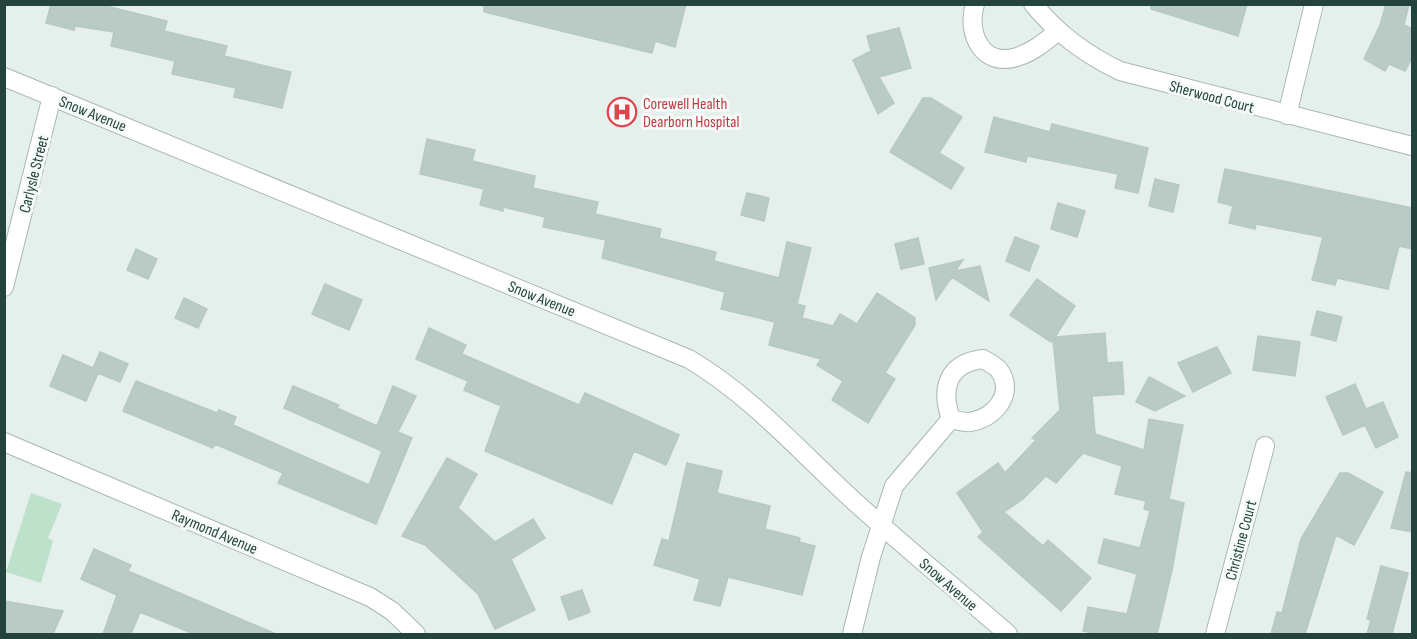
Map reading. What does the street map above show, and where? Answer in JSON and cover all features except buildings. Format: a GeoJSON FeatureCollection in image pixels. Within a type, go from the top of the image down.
{"type":"FeatureCollection","features":[{"type":"Feature","properties":{"kind":"street"},"geometry":{"type":"LineString","coordinates":[[975,4],[971,29],[976,42],[986,53],[999,58],[1016,57],[1032,50],[1058,31]]}},
{"type":"Feature","properties":{"kind":"street","name":"Sherwood Court"},"geometry":{"type":"LineString","coordinates":[[1033,4],[1058,31],[1092,57],[1120,71],[1413,146]]}},
{"type":"Feature","properties":{"kind":"street"},"geometry":{"type":"LineString","coordinates":[[1287,115],[1314,4]]}},
{"type":"Feature","properties":{"kind":"street","name":"Snow Avenue"},"geometry":{"type":"LineString","coordinates":[[4,77],[689,359],[722,378],[881,524],[1008,634]]}},
{"type":"Feature","properties":{"kind":"street","name":"Carlysle Street"},"geometry":{"type":"LineString","coordinates":[[4,287],[52,96]]}},
{"type":"Feature","properties":{"kind":"street"},"geometry":{"type":"LineString","coordinates":[[852,634],[881,524],[894,486],[951,419]]}},
{"type":"Feature","properties":{"kind":"street","name":"Raymond Avenue"},"geometry":{"type":"LineString","coordinates":[[4,442],[370,597],[392,611],[416,634]]}},
{"type":"Feature","properties":{"kind":"street","name":"Christine Court"},"geometry":{"type":"LineString","coordinates":[[1215,634],[1265,446]]}},
{"type":"Feature","properties":{"kind":"green space"},"geometry":{"type":"Polygon","coordinates":[[[31,493],[62,504],[48,538],[53,541],[41,583],[6,572],[31,493]]]}},
{"type":"Feature","properties":{"kind":"place","name":"Corewell Health Dearborn Hospital"},"geometry":{"type":"Point","coordinates":[622,112]}}]}
